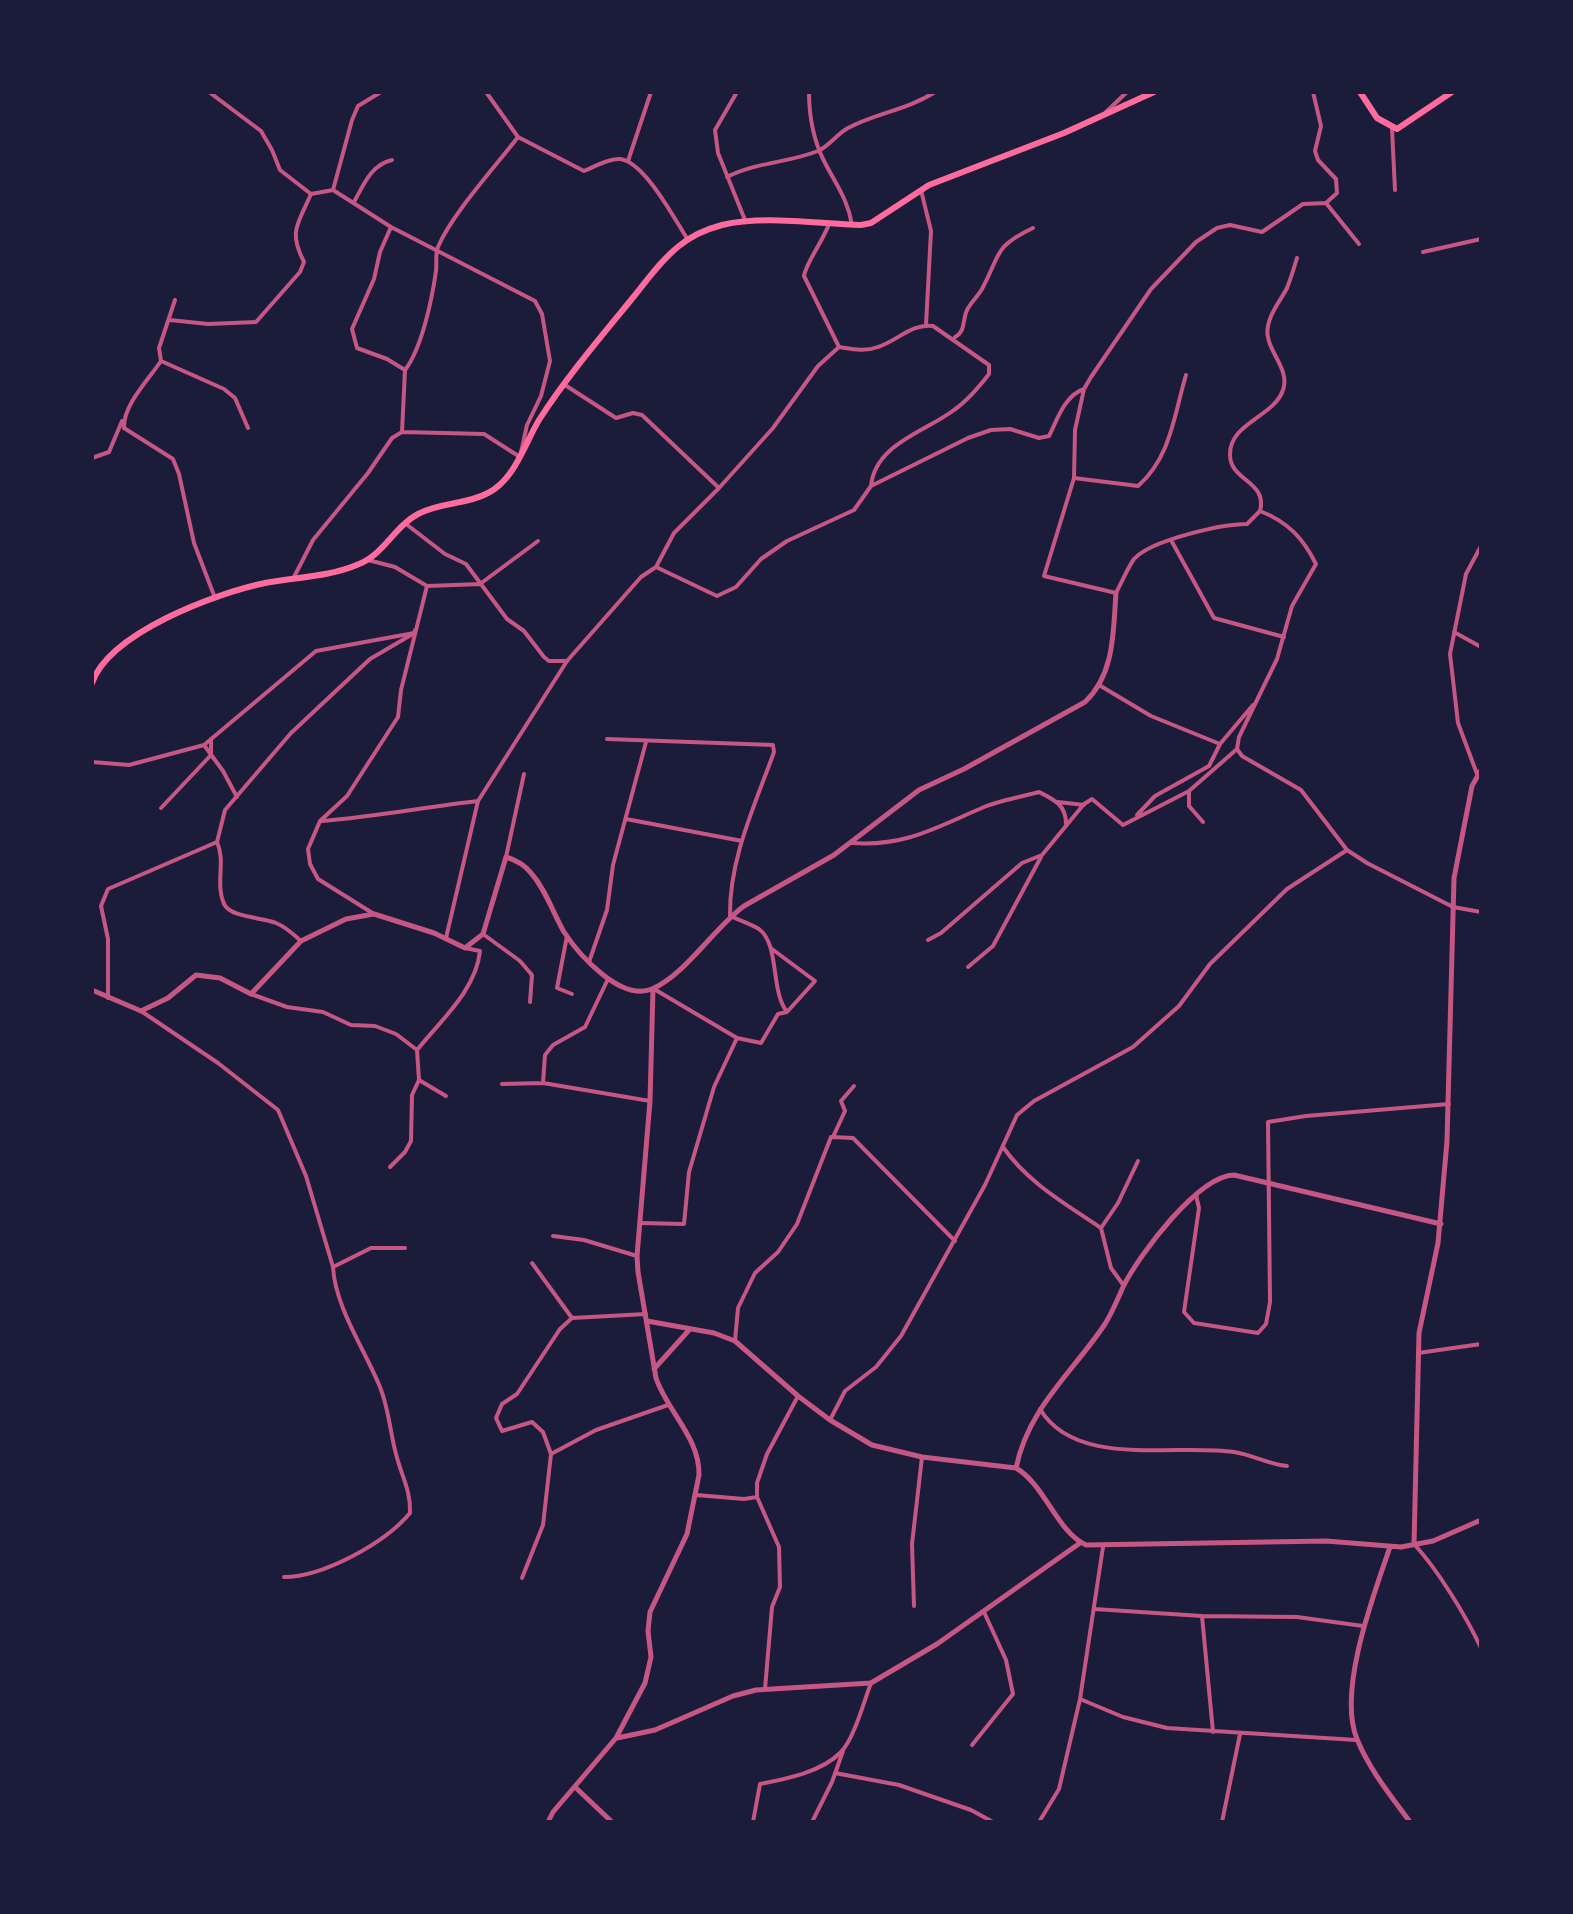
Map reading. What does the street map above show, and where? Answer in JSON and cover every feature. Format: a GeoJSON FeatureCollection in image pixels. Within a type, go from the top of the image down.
{"type":"FeatureCollection","features":[{"type":"Feature","properties":{"kind":"main road"},"geometry":{"type":"LineString","coordinates":[[92,683],[107,660],[139,634],[215,598],[246,588],[346,569],[368,560],[404,523],[428,509],[488,493],[504,480],[538,422],[565,385],[656,270],[688,240],[709,229],[746,222],[871,223],[921,190],[999,156],[1064,133],[1154,92]]}},
{"type":"Feature","properties":{"kind":"main road"},"geometry":{"type":"LineString","coordinates":[[1360,92],[1377,118],[1392,129],[1402,128],[1452,92]]}},
{"type":"Feature","properties":{"kind":"street"},"geometry":{"type":"LineString","coordinates":[[209,92],[261,131],[280,170],[311,194],[333,190],[391,227],[535,301],[542,314],[550,361],[541,396],[527,425],[520,457],[484,434],[402,432],[392,438],[368,473],[313,540],[293,579]]}},
{"type":"Feature","properties":{"kind":"street"},"geometry":{"type":"LineString","coordinates":[[333,190],[358,106],[381,92]]}},
{"type":"Feature","properties":{"kind":"street"},"geometry":{"type":"LineString","coordinates":[[486,92],[518,137],[584,171],[617,159],[628,161],[657,189],[688,240]]}},
{"type":"Feature","properties":{"kind":"street"},"geometry":{"type":"LineString","coordinates":[[628,161],[651,92]]}},
{"type":"Feature","properties":{"kind":"street"},"geometry":{"type":"LineString","coordinates":[[737,92],[715,130],[718,153],[746,222]]}},
{"type":"Feature","properties":{"kind":"street"},"geometry":{"type":"LineString","coordinates":[[809,92],[812,130],[819,150],[844,196],[852,225]]}},
{"type":"Feature","properties":{"kind":"street"},"geometry":{"type":"LineString","coordinates":[[727,177],[749,167],[819,150],[846,129],[906,107],[935,92]]}},
{"type":"Feature","properties":{"kind":"street"},"geometry":{"type":"LineString","coordinates":[[1105,114],[1127,92]]}},
{"type":"Feature","properties":{"kind":"street"},"geometry":{"type":"LineString","coordinates":[[1116,593],[1044,576],[1074,478],[1075,430],[1084,389],[1151,289],[1181,255],[1206,234],[1230,225],[1262,232],[1303,204],[1326,203],[1337,193],[1339,186],[1336,179],[1318,160],[1315,151],[1321,126],[1313,92]]}},
{"type":"Feature","properties":{"kind":"street"},"geometry":{"type":"LineString","coordinates":[[1392,129],[1395,190]]}},
{"type":"Feature","properties":{"kind":"street"},"geometry":{"type":"LineString","coordinates":[[402,432],[405,370],[413,359],[428,306],[436,269],[436,249],[518,137]]}},
{"type":"Feature","properties":{"kind":"street"},"geometry":{"type":"LineString","coordinates":[[354,202],[368,176],[380,163],[392,160]]}},
{"type":"Feature","properties":{"kind":"street"},"geometry":{"type":"LineString","coordinates":[[921,190],[931,231],[926,325]]}},
{"type":"Feature","properties":{"kind":"street"},"geometry":{"type":"LineString","coordinates":[[170,320],[208,324],[256,322],[300,272],[304,262],[294,242],[298,222],[311,194]]}},
{"type":"Feature","properties":{"kind":"street"},"geometry":{"type":"LineString","coordinates":[[1326,203],[1359,244]]}},
{"type":"Feature","properties":{"kind":"street"},"geometry":{"type":"LineString","coordinates":[[829,224],[804,276],[839,347]]}},
{"type":"Feature","properties":{"kind":"street"},"geometry":{"type":"LineString","coordinates":[[391,227],[380,252],[374,279],[352,329],[357,348],[387,359],[405,370]]}},
{"type":"Feature","properties":{"kind":"street"},"geometry":{"type":"LineString","coordinates":[[952,337],[959,336],[963,330],[967,311],[1003,246],[1010,239],[1033,228]]}},
{"type":"Feature","properties":{"kind":"street"},"geometry":{"type":"LineString","coordinates":[[1423,252],[1481,239]]}},
{"type":"Feature","properties":{"kind":"street"},"geometry":{"type":"LineString","coordinates":[[506,857],[516,860],[533,875],[567,936],[589,962],[608,979],[636,991],[653,989],[685,963],[730,916],[852,843],[919,790],[1077,707],[1099,685],[1110,654],[1116,593],[1134,560],[1145,550],[1171,540],[1231,524],[1247,524],[1260,511],[1260,493],[1232,465],[1230,455],[1232,445],[1247,425],[1270,409],[1284,389],[1284,377],[1268,339],[1267,327],[1289,284],[1297,258]]}},
{"type":"Feature","properties":{"kind":"street"},"geometry":{"type":"LineString","coordinates":[[92,458],[109,452],[123,419],[161,361],[159,348],[175,300]]}},
{"type":"Feature","properties":{"kind":"street"},"geometry":{"type":"LineString","coordinates":[[446,938],[478,801],[567,661],[641,577],[656,567],[674,533],[773,428],[818,366],[839,347],[862,350],[879,347],[926,325],[933,326],[989,365],[989,374],[956,409],[890,449],[872,472],[871,486]]}},
{"type":"Feature","properties":{"kind":"street"},"geometry":{"type":"LineString","coordinates":[[161,361],[224,389],[235,398],[248,428]]}},
{"type":"Feature","properties":{"kind":"street"},"geometry":{"type":"LineString","coordinates":[[1074,478],[1138,486],[1154,472],[1165,449],[1186,375]]}},
{"type":"Feature","properties":{"kind":"street"},"geometry":{"type":"LineString","coordinates":[[565,385],[616,418],[633,413],[642,415],[719,488]]}},
{"type":"Feature","properties":{"kind":"street"},"geometry":{"type":"LineString","coordinates":[[656,567],[717,596],[736,587],[761,559],[787,541],[854,510],[871,486],[968,438],[991,430],[1010,429],[1039,438],[1049,436],[1066,403],[1075,392],[1084,389]]}},
{"type":"Feature","properties":{"kind":"street"},"geometry":{"type":"LineString","coordinates":[[123,419],[124,428],[173,459],[194,543],[215,598]]}},
{"type":"Feature","properties":{"kind":"street"},"geometry":{"type":"LineString","coordinates":[[968,967],[993,946],[1042,855],[1084,805],[1092,799],[1123,825],[1189,791],[1237,749],[1239,737],[1285,637],[1292,606],[1316,564],[1305,541],[1281,522],[1260,511]]}},
{"type":"Feature","properties":{"kind":"street"},"geometry":{"type":"LineString","coordinates":[[404,523],[445,554],[466,564],[507,619],[524,631],[544,657],[549,661],[567,661]]}},
{"type":"Feature","properties":{"kind":"street"},"geometry":{"type":"LineString","coordinates":[[1171,540],[1214,618],[1285,637]]}},
{"type":"Feature","properties":{"kind":"street"},"geometry":{"type":"LineString","coordinates":[[368,560],[395,567],[427,586],[480,584],[538,541]]}},
{"type":"Feature","properties":{"kind":"street"},"geometry":{"type":"LineString","coordinates":[[1481,546],[1466,574],[1450,654],[1458,723],[1479,772],[1467,805],[1453,907],[1449,1104],[1441,1224],[1420,1322],[1414,1544],[1471,1626],[1481,1648]]}},
{"type":"Feature","properties":{"kind":"street"},"geometry":{"type":"LineString","coordinates":[[390,1167],[411,1141],[412,1095],[419,1080],[417,1050],[463,995],[479,967],[480,951],[374,914],[342,896],[318,879],[308,849],[320,821],[347,796],[398,717],[401,690],[427,586]]}},
{"type":"Feature","properties":{"kind":"street"},"geometry":{"type":"LineString","coordinates":[[301,941],[286,927],[230,912],[224,905],[220,888],[221,850],[217,842],[225,810],[291,733],[370,659],[414,633],[419,620]]}},
{"type":"Feature","properties":{"kind":"street"},"geometry":{"type":"LineString","coordinates":[[1454,632],[1481,647]]}},
{"type":"Feature","properties":{"kind":"street"},"geometry":{"type":"LineString","coordinates":[[92,762],[129,765],[204,745],[316,651],[414,633]]}},
{"type":"Feature","properties":{"kind":"street"},"geometry":{"type":"LineString","coordinates":[[1099,685],[1151,716],[1220,744]]}},
{"type":"Feature","properties":{"kind":"street"},"geometry":{"type":"LineString","coordinates":[[1133,819],[1155,796],[1209,766],[1220,744],[1259,698]]}},
{"type":"Feature","properties":{"kind":"street"},"geometry":{"type":"LineString","coordinates":[[161,808],[211,755],[211,739]]}},
{"type":"Feature","properties":{"kind":"street"},"geometry":{"type":"LineString","coordinates":[[607,739],[773,745],[774,752],[742,841],[731,883],[730,916]]}},
{"type":"Feature","properties":{"kind":"street"},"geometry":{"type":"LineString","coordinates":[[589,962],[607,910],[613,865],[646,742]]}},
{"type":"Feature","properties":{"kind":"street"},"geometry":{"type":"LineString","coordinates":[[204,745],[237,797]]}},
{"type":"Feature","properties":{"kind":"street"},"geometry":{"type":"LineString","coordinates":[[1237,749],[1242,756],[1301,790],[1347,850],[1453,907],[1481,912]]}},
{"type":"Feature","properties":{"kind":"street"},"geometry":{"type":"LineString","coordinates":[[465,948],[483,934],[506,857],[524,774]]}},
{"type":"Feature","properties":{"kind":"street"},"geometry":{"type":"LineString","coordinates":[[1189,791],[1189,806],[1203,822]]}},
{"type":"Feature","properties":{"kind":"street"},"geometry":{"type":"LineString","coordinates":[[852,843],[874,844],[925,834],[987,806],[1039,792],[1058,802],[1084,805]]}},
{"type":"Feature","properties":{"kind":"street"},"geometry":{"type":"LineString","coordinates":[[320,821],[379,817],[428,806],[478,801]]}},
{"type":"Feature","properties":{"kind":"street"},"geometry":{"type":"LineString","coordinates":[[1058,802],[1066,813],[1066,827]]}},
{"type":"Feature","properties":{"kind":"street"},"geometry":{"type":"LineString","coordinates":[[626,819],[742,841]]}},
{"type":"Feature","properties":{"kind":"street"},"geometry":{"type":"LineString","coordinates":[[108,998],[108,939],[101,906],[108,889],[217,842]]}},
{"type":"Feature","properties":{"kind":"street"},"geometry":{"type":"LineString","coordinates":[[830,1420],[845,1391],[876,1367],[901,1336],[955,1241],[1017,1115],[1034,1101],[1133,1047],[1179,1006],[1210,964],[1287,889],[1347,850]]}},
{"type":"Feature","properties":{"kind":"street"},"geometry":{"type":"LineString","coordinates":[[928,940],[941,933],[1022,863],[1042,855]]}},
{"type":"Feature","properties":{"kind":"street"},"geometry":{"type":"LineString","coordinates":[[251,994],[301,941],[346,919],[374,914]]}},
{"type":"Feature","properties":{"kind":"street"},"geometry":{"type":"LineString","coordinates":[[730,916],[761,930],[770,948],[779,1002],[787,1012]]}},
{"type":"Feature","properties":{"kind":"street"},"geometry":{"type":"LineString","coordinates":[[483,934],[520,961],[532,975],[530,1002]]}},
{"type":"Feature","properties":{"kind":"street"},"geometry":{"type":"LineString","coordinates":[[567,936],[557,988],[572,994]]}},
{"type":"Feature","properties":{"kind":"street"},"geometry":{"type":"LineString","coordinates":[[653,989],[737,1038],[761,1043],[778,1014],[787,1012],[815,981],[770,948]]}},
{"type":"Feature","properties":{"kind":"street"},"geometry":{"type":"LineString","coordinates":[[141,1011],[168,998],[196,975],[220,978],[287,1007],[323,1012],[351,1025],[375,1026],[396,1034],[417,1050]]}},
{"type":"Feature","properties":{"kind":"street"},"geometry":{"type":"LineString","coordinates":[[543,1083],[545,1055],[553,1045],[585,1027],[608,979]]}},
{"type":"Feature","properties":{"kind":"street"},"geometry":{"type":"LineString","coordinates":[[548,1822],[553,1812],[616,1738],[638,1700],[650,1670],[650,1612],[681,1549],[696,1495],[699,1466],[696,1456],[682,1423],[661,1394],[654,1369],[637,1256],[650,1101],[653,989]]}},
{"type":"Feature","properties":{"kind":"street"},"geometry":{"type":"LineString","coordinates":[[92,990],[141,1011],[218,1063],[278,1110],[306,1176],[333,1267],[333,1278],[354,1333],[381,1389],[396,1454],[407,1481],[410,1513],[385,1537],[359,1552],[298,1577],[284,1577]]}},
{"type":"Feature","properties":{"kind":"street"},"geometry":{"type":"LineString","coordinates":[[640,1223],[684,1224],[689,1172],[714,1087],[737,1038]]}},
{"type":"Feature","properties":{"kind":"street"},"geometry":{"type":"LineString","coordinates":[[419,1080],[446,1096]]}},
{"type":"Feature","properties":{"kind":"street"},"geometry":{"type":"LineString","coordinates":[[502,1084],[543,1083],[650,1101]]}},
{"type":"Feature","properties":{"kind":"street"},"geometry":{"type":"LineString","coordinates":[[735,1341],[738,1308],[755,1273],[778,1252],[797,1224],[831,1137],[845,1111],[841,1101],[854,1086]]}},
{"type":"Feature","properties":{"kind":"street"},"geometry":{"type":"LineString","coordinates":[[1196,1195],[1199,1208],[1184,1312],[1194,1323],[1258,1333],[1266,1324],[1270,1302],[1268,1122],[1449,1104]]}},
{"type":"Feature","properties":{"kind":"street"},"geometry":{"type":"LineString","coordinates":[[833,1137],[853,1138],[955,1241]]}},
{"type":"Feature","properties":{"kind":"street"},"geometry":{"type":"LineString","coordinates":[[1003,1147],[1034,1182],[1101,1228],[1111,1268],[1124,1286]]}},
{"type":"Feature","properties":{"kind":"street"},"geometry":{"type":"LineString","coordinates":[[1101,1228],[1118,1203],[1138,1161]]}},
{"type":"Feature","properties":{"kind":"street"},"geometry":{"type":"LineString","coordinates":[[1016,1468],[1024,1435],[1040,1409],[1106,1323],[1150,1244],[1212,1181],[1226,1175],[1441,1224]]}},
{"type":"Feature","properties":{"kind":"street"},"geometry":{"type":"LineString","coordinates":[[553,1236],[584,1240],[637,1256]]}},
{"type":"Feature","properties":{"kind":"street"},"geometry":{"type":"LineString","coordinates":[[333,1267],[371,1248],[405,1248]]}},
{"type":"Feature","properties":{"kind":"street"},"geometry":{"type":"LineString","coordinates":[[532,1263],[572,1318]]}},
{"type":"Feature","properties":{"kind":"street"},"geometry":{"type":"LineString","coordinates":[[522,1578],[543,1525],[551,1454],[543,1432],[532,1422],[502,1431],[496,1418],[502,1404],[517,1394],[560,1329],[572,1318],[647,1317],[735,1341],[798,1396],[872,1445],[922,1457],[1016,1468],[1027,1477],[1080,1543],[1103,1547],[1339,1541],[1390,1547],[1447,1536],[1481,1520]]}},
{"type":"Feature","properties":{"kind":"street"},"geometry":{"type":"LineString","coordinates":[[654,1369],[690,1328]]}},
{"type":"Feature","properties":{"kind":"street"},"geometry":{"type":"LineString","coordinates":[[1418,1353],[1481,1344]]}},
{"type":"Feature","properties":{"kind":"street"},"geometry":{"type":"LineString","coordinates":[[765,1689],[772,1607],[780,1587],[779,1547],[757,1497],[757,1483],[767,1454],[798,1396]]}},
{"type":"Feature","properties":{"kind":"street"},"geometry":{"type":"LineString","coordinates":[[551,1454],[596,1430],[668,1405]]}},
{"type":"Feature","properties":{"kind":"street"},"geometry":{"type":"LineString","coordinates":[[1040,1409],[1048,1422],[1060,1432],[1087,1444],[1146,1450],[1232,1452],[1259,1458],[1267,1464],[1287,1466]]}},
{"type":"Feature","properties":{"kind":"street"},"geometry":{"type":"LineString","coordinates":[[914,1606],[912,1544],[922,1457]]}},
{"type":"Feature","properties":{"kind":"street"},"geometry":{"type":"LineString","coordinates":[[696,1495],[744,1499],[757,1497]]}},
{"type":"Feature","properties":{"kind":"street"},"geometry":{"type":"LineString","coordinates":[[616,1738],[655,1730],[733,1696],[765,1689],[871,1683],[937,1644],[1080,1543]]}},
{"type":"Feature","properties":{"kind":"street"},"geometry":{"type":"LineString","coordinates":[[1039,1822],[1059,1789],[1080,1699],[1103,1547]]}},
{"type":"Feature","properties":{"kind":"street"},"geometry":{"type":"LineString","coordinates":[[1390,1547],[1363,1626],[1351,1719],[1357,1740],[1410,1822]]}},
{"type":"Feature","properties":{"kind":"street"},"geometry":{"type":"LineString","coordinates":[[1094,1609],[1202,1616],[1297,1617],[1363,1626]]}},
{"type":"Feature","properties":{"kind":"street"},"geometry":{"type":"LineString","coordinates":[[972,1745],[1013,1694],[1006,1660],[984,1612]]}},
{"type":"Feature","properties":{"kind":"street"},"geometry":{"type":"LineString","coordinates":[[1202,1616],[1213,1732]]}},
{"type":"Feature","properties":{"kind":"street"},"geometry":{"type":"LineString","coordinates":[[812,1822],[871,1683]]}},
{"type":"Feature","properties":{"kind":"street"},"geometry":{"type":"LineString","coordinates":[[1080,1699],[1123,1717],[1167,1728],[1357,1740]]}},
{"type":"Feature","properties":{"kind":"street"},"geometry":{"type":"LineString","coordinates":[[1222,1822],[1240,1734]]}},
{"type":"Feature","properties":{"kind":"street"},"geometry":{"type":"LineString","coordinates":[[753,1822],[760,1784],[792,1777],[827,1762],[843,1751]]}},
{"type":"Feature","properties":{"kind":"street"},"geometry":{"type":"LineString","coordinates":[[835,1773],[899,1785],[971,1810],[993,1822]]}},
{"type":"Feature","properties":{"kind":"street"},"geometry":{"type":"LineString","coordinates":[[575,1787],[612,1822]]}}]}
